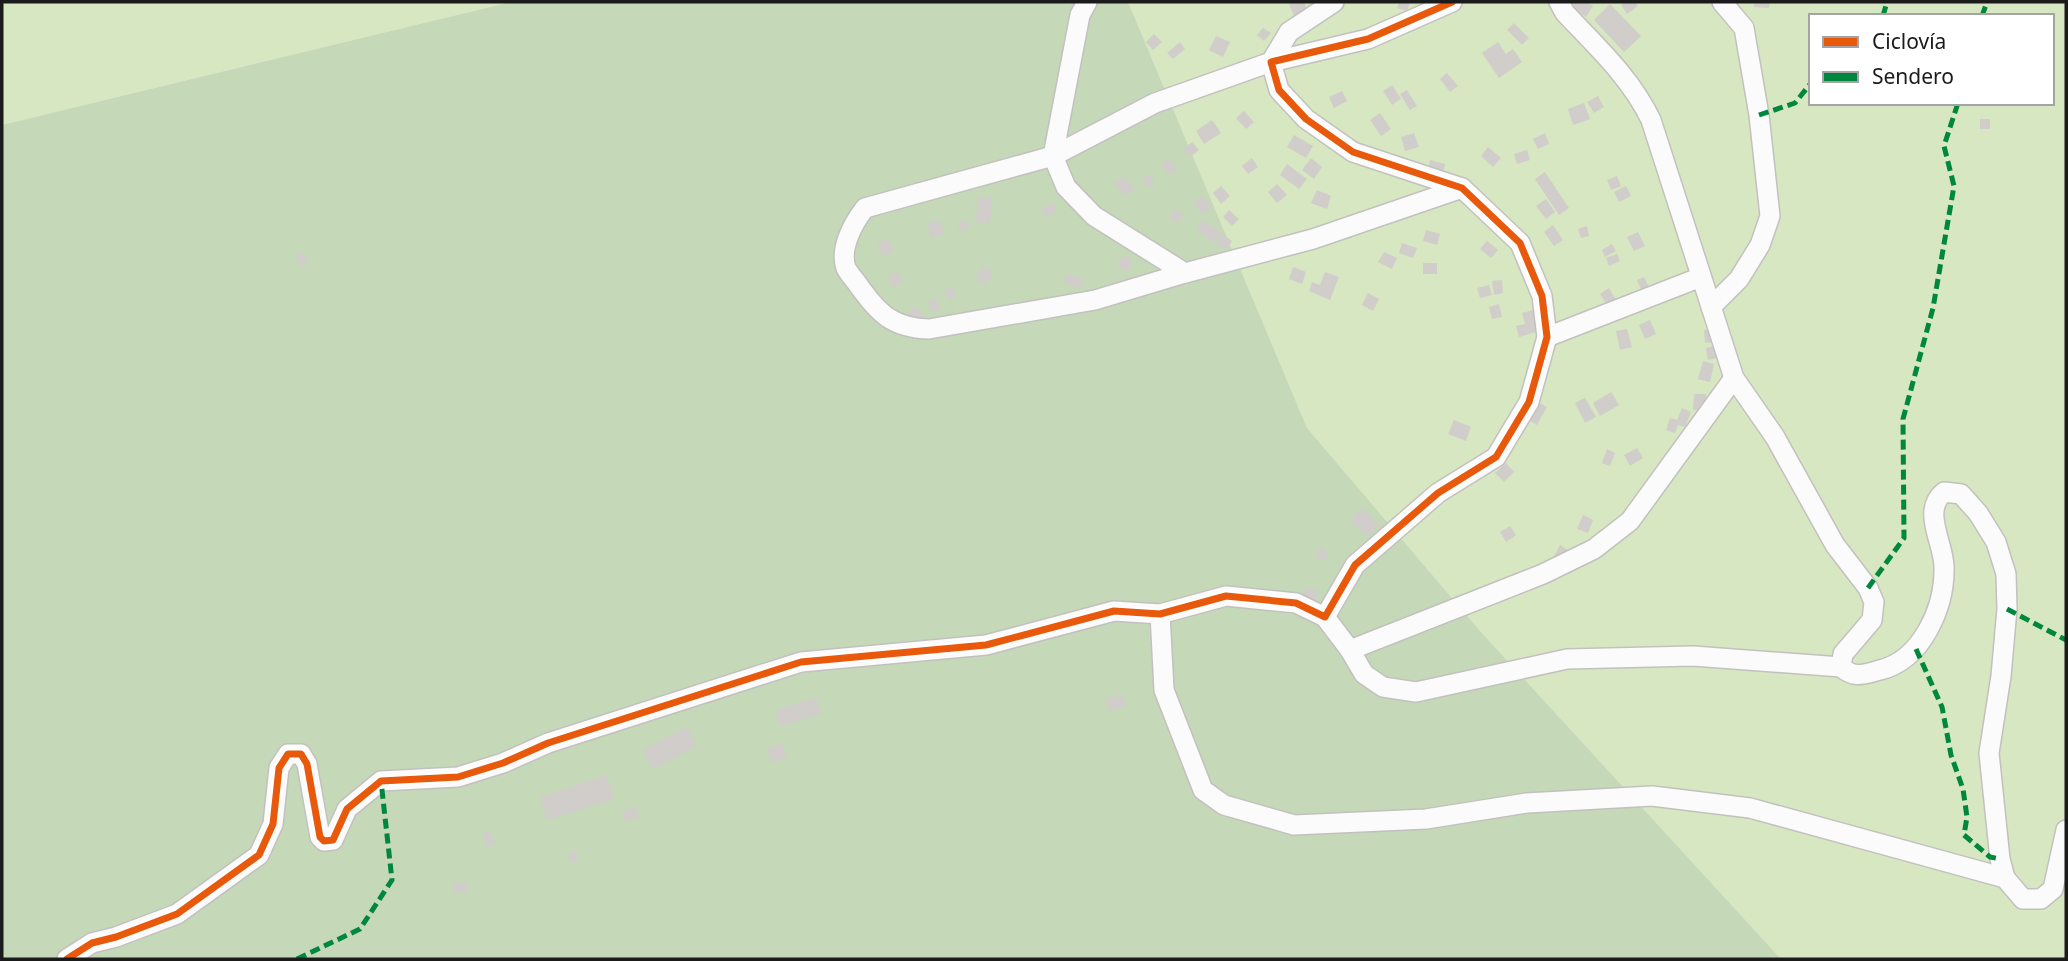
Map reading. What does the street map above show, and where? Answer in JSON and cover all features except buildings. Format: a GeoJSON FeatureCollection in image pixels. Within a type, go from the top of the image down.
{"type":"FeatureCollection","features":[{"type":"Feature","properties":{"kind":"street"},"geometry":{"type":"LineString","coordinates":[[1087,2],[1080,15],[1053,156],[1066,187],[1094,216],[1185,273]]}},
{"type":"Feature","properties":{"kind":"street"},"geometry":{"type":"LineString","coordinates":[[1325,617],[1355,565],[1438,493],[1496,457],[1529,402],[1547,337],[1542,296],[1520,243],[1462,188],[1353,152],[1306,119],[1279,90],[1271,62],[1289,32],[1334,2]]}},
{"type":"Feature","properties":{"kind":"street"},"geometry":{"type":"LineString","coordinates":[[1452,2],[1368,39],[1271,62],[1155,103],[1053,156],[865,208],[853,223],[846,267],[873,305],[892,322],[929,329],[1095,300],[1313,239],[1462,188]]}},
{"type":"Feature","properties":{"kind":"street"},"geometry":{"type":"LineString","coordinates":[[1559,2],[1565,13],[1628,80],[1641,99],[1651,120],[1734,378],[1775,438],[1835,545],[1868,588],[1874,602],[1872,620],[1843,654],[1841,667]]}},
{"type":"Feature","properties":{"kind":"street"},"geometry":{"type":"LineString","coordinates":[[1711,307],[1739,279],[1760,245],[1770,216],[1759,115],[1744,28],[1722,2]]}},
{"type":"Feature","properties":{"kind":"street"},"geometry":{"type":"LineString","coordinates":[[1547,337],[1701,277]]}},
{"type":"Feature","properties":{"kind":"street"},"geometry":{"type":"LineString","coordinates":[[1350,650],[1543,574],[1594,549],[1630,521],[1734,378]]}},
{"type":"Feature","properties":{"kind":"street"},"geometry":{"type":"LineString","coordinates":[[67,959],[92,943],[177,914],[259,855],[273,824],[279,768],[288,754],[301,754],[307,764],[320,837],[324,841],[333,840],[347,809],[381,781],[458,777],[503,763],[548,743],[801,662],[986,645],[1114,611],[1160,614],[1226,596],[1296,603],[1325,617],[1364,674],[1382,687],[1416,692],[1567,659],[1693,656],[1841,667],[1849,674],[1891,667],[1916,649],[1939,607],[1944,567],[1933,515],[1936,498],[1944,492],[1961,494],[1978,513],[1996,542],[2006,574],[2007,610],[2001,676],[1989,753],[2000,859],[2005,878],[2024,899],[2041,899],[2053,889],[2066,830]]}},
{"type":"Feature","properties":{"kind":"street"},"geometry":{"type":"LineString","coordinates":[[1160,614],[1164,690],[1203,790],[1224,805],[1294,825],[1426,819],[1527,803],[1652,796],[1750,808],[2005,878]]}},
{"type":"Feature","properties":{"kind":"green space"},"geometry":{"type":"Polygon","coordinates":[[[2,2],[511,2],[2,125],[2,2]]]}},
{"type":"Feature","properties":{"kind":"green space"},"geometry":{"type":"Polygon","coordinates":[[[511,2],[1128,2],[1307,428],[1480,631],[1781,959],[2,959],[2,125],[511,2]]]}},
{"type":"Feature","properties":{"kind":"green space"},"geometry":{"type":"Polygon","coordinates":[[[1128,2],[2066,2],[2066,959],[1781,959],[1480,631],[1307,428],[1128,2]]]}},
{"type":"Feature","properties":{"kind":"marked path"},"geometry":{"type":"LineString","coordinates":[[1884,14],[1887,2]]}},
{"type":"Feature","properties":{"kind":"marked path"},"geometry":{"type":"LineString","coordinates":[[1983,14],[1987,2]]}},
{"type":"Feature","properties":{"kind":"marked path"},"geometry":{"type":"LineString","coordinates":[[1759,115],[1795,103],[1809,86]]}},
{"type":"Feature","properties":{"kind":"marked path"},"geometry":{"type":"LineString","coordinates":[[1868,588],[1904,538],[1903,419],[1933,308],[1954,186],[1944,146],[1957,105]]}},
{"type":"Feature","properties":{"kind":"marked path"},"geometry":{"type":"LineString","coordinates":[[2007,609],[2066,640]]}},
{"type":"Feature","properties":{"kind":"marked path"},"geometry":{"type":"LineString","coordinates":[[1916,649],[1942,707],[1951,755],[1963,789],[1967,817],[1964,835],[1990,857],[2000,859]]}},
{"type":"Feature","properties":{"kind":"marked path"},"geometry":{"type":"LineString","coordinates":[[297,959],[360,929],[392,880],[381,781]]}},
{"type":"Feature","properties":{"kind":"cycle path"},"geometry":{"type":"LineString","coordinates":[[67,959],[92,943],[177,914],[259,855],[273,824],[279,768],[288,754],[301,754],[307,764],[320,837],[324,841],[333,840],[347,809],[381,781],[458,777],[503,763],[548,743],[801,662],[986,645],[1114,611],[1160,614],[1226,596],[1296,603],[1325,617],[1355,565],[1438,493],[1496,457],[1529,402],[1547,337],[1542,296],[1520,243],[1462,188],[1353,152],[1306,119],[1279,90],[1271,62],[1368,39],[1452,2]]}}]}
